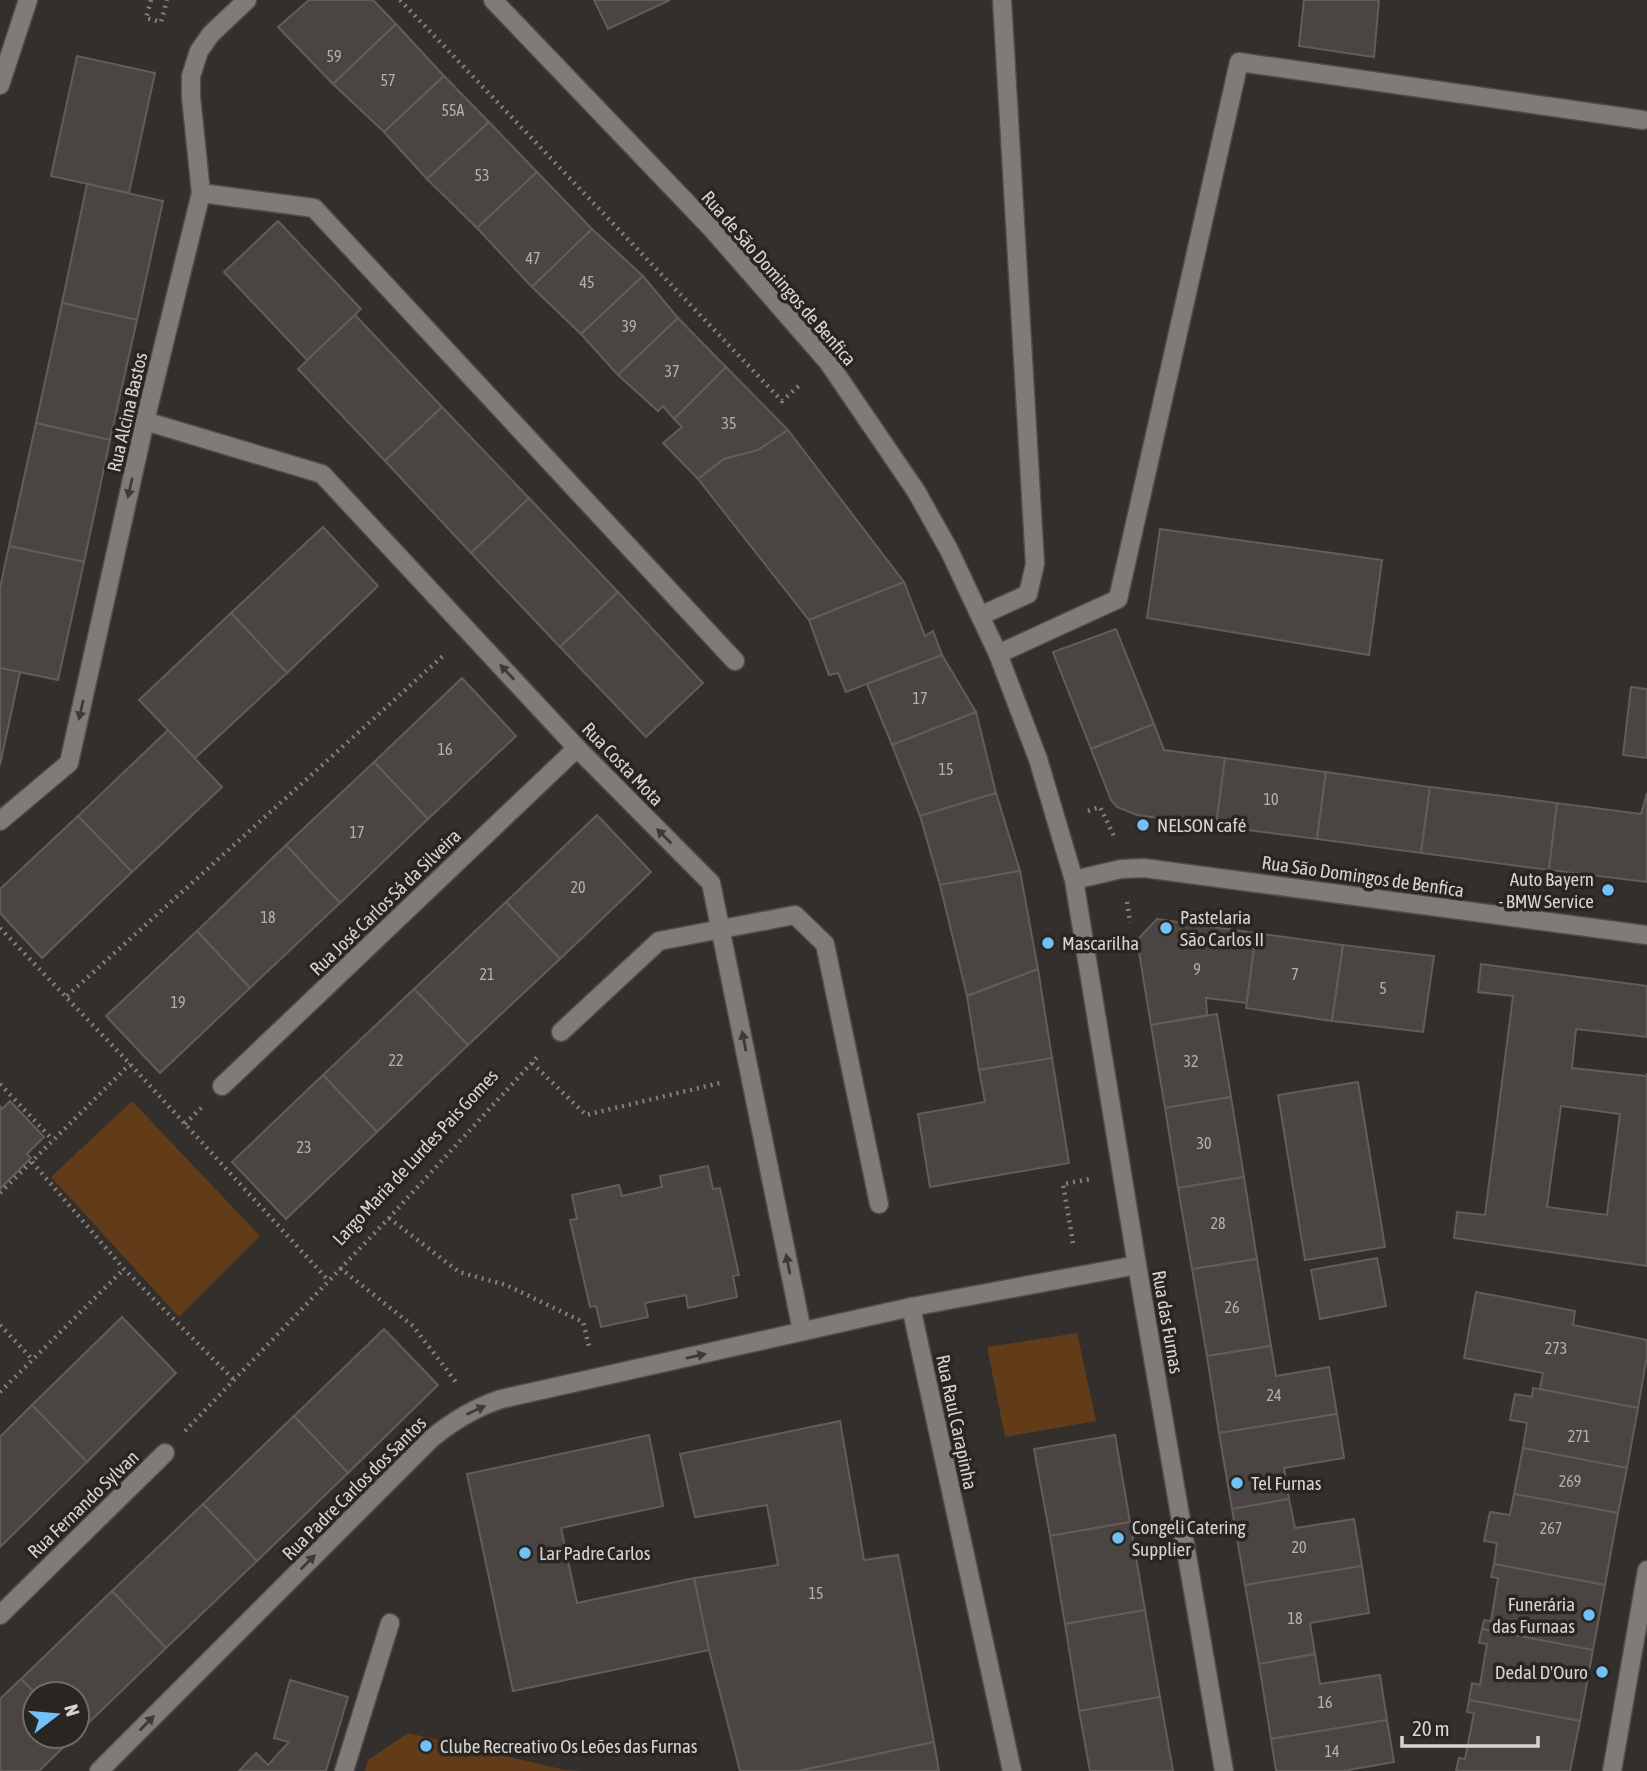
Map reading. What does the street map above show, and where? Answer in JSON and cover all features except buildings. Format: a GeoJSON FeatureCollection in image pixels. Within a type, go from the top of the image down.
{"type":"FeatureCollection","features":[{"type":"Feature","properties":{"kind":"street"},"geometry":{"type":"LineString","coordinates":[[1,76],[28,0]]}},
{"type":"Feature","properties":{"kind":"street","name":"Rua Alcina Bastos"},"geometry":{"type":"LineString","coordinates":[[0,821],[69,763],[145,422],[201,193],[191,76],[199,51],[211,34],[247,0]]}},
{"type":"Feature","properties":{"kind":"street"},"geometry":{"type":"LineString","coordinates":[[982,615],[1028,594],[1035,564],[1002,0]]}},
{"type":"Feature","properties":{"kind":"street","name":"Rua de São Domingos de Benfica"},"geometry":{"type":"LineString","coordinates":[[499,4],[712,229],[828,362],[916,491],[982,615],[998,654],[1038,759],[1074,880]]}},
{"type":"Feature","properties":{"kind":"street"},"geometry":{"type":"LineString","coordinates":[[998,654],[1118,599],[1239,62],[1643,120]]}},
{"type":"Feature","properties":{"kind":"street"},"geometry":{"type":"LineString","coordinates":[[201,193],[314,208],[735,660]]}},
{"type":"Feature","properties":{"kind":"street","name":"Rua Costa Mota"},"geometry":{"type":"LineString","coordinates":[[145,422],[322,474],[577,748],[711,883],[802,1331]]}},
{"type":"Feature","properties":{"kind":"street","name":"Rua José Carlos Sá da Silveira"},"geometry":{"type":"LineString","coordinates":[[222,1086],[577,748]]}},
{"type":"Feature","properties":{"kind":"street","name":"Rua São Domingos de Benfica"},"geometry":{"type":"LineString","coordinates":[[1074,880],[1121,869],[1144,867],[1647,934]]}},
{"type":"Feature","properties":{"kind":"street","name":"Rua das Furnas"},"geometry":{"type":"LineString","coordinates":[[1074,880],[1224,1771]]}},
{"type":"Feature","properties":{"kind":"street"},"geometry":{"type":"LineString","coordinates":[[561,1031],[659,941],[794,915],[825,944],[879,1204]]}},
{"type":"Feature","properties":{"kind":"street"},"geometry":{"type":"LineString","coordinates":[[911,1307],[1137,1265]]}},
{"type":"Feature","properties":{"kind":"street","name":"Rua Padre Carlos dos Santos"},"geometry":{"type":"LineString","coordinates":[[99,1771],[432,1438],[453,1421],[476,1408],[501,1399],[911,1307]]}},
{"type":"Feature","properties":{"kind":"street","name":"Rua Raul Carapinha"},"geometry":{"type":"LineString","coordinates":[[911,1307],[1012,1771]]}},
{"type":"Feature","properties":{"kind":"street","name":"Rua Fernando Sylvan"},"geometry":{"type":"LineString","coordinates":[[0,1615],[165,1453]]}},
{"type":"Feature","properties":{"kind":"street"},"geometry":{"type":"LineString","coordinates":[[1612,1771],[1647,1570]]}},
{"type":"Feature","properties":{"kind":"street"},"geometry":{"type":"LineString","coordinates":[[344,1771],[390,1623]]}},
{"type":"Feature","properties":{"kind":"path"},"geometry":{"type":"LineString","coordinates":[[151,0],[146,18],[160,22],[167,0]]}},
{"type":"Feature","properties":{"kind":"path"},"geometry":{"type":"LineString","coordinates":[[400,0],[782,401],[828,362]]}},
{"type":"Feature","properties":{"kind":"path"},"geometry":{"type":"LineString","coordinates":[[67,996],[469,632]]}},
{"type":"Feature","properties":{"kind":"path"},"geometry":{"type":"LineString","coordinates":[[0,928],[67,996],[328,1279]]}},
{"type":"Feature","properties":{"kind":"path","name":"Largo Maria de Lurdes Pais Gomes"},"geometry":{"type":"LineString","coordinates":[[165,1453],[389,1218],[561,1031]]}},
{"type":"Feature","properties":{"kind":"path"},"geometry":{"type":"LineString","coordinates":[[532,1063],[586,1115],[751,1076]]}},
{"type":"Feature","properties":{"kind":"path"},"geometry":{"type":"LineString","coordinates":[[0,1193],[130,1064]]}},
{"type":"Feature","properties":{"kind":"path"},"geometry":{"type":"LineString","coordinates":[[0,1084],[53,1140]]}},
{"type":"Feature","properties":{"kind":"path"},"geometry":{"type":"LineString","coordinates":[[32,1162],[124,1269],[233,1379]]}},
{"type":"Feature","properties":{"kind":"path"},"geometry":{"type":"LineString","coordinates":[[1079,1275],[1063,1184],[1122,1173]]}},
{"type":"Feature","properties":{"kind":"path"},"geometry":{"type":"LineString","coordinates":[[389,1218],[459,1272],[506,1285],[583,1322],[598,1379]]}},
{"type":"Feature","properties":{"kind":"path"},"geometry":{"type":"LineString","coordinates":[[340,1268],[413,1326],[476,1408]]}},
{"type":"Feature","properties":{"kind":"path"},"geometry":{"type":"LineString","coordinates":[[0,1392],[124,1269]]}},
{"type":"Feature","properties":{"kind":"path"},"geometry":{"type":"LineString","coordinates":[[0,1325],[32,1359]]}},
{"type":"Feature","properties":{"kind":"shaded area"},"geometry":{"type":"Polygon","coordinates":[[[132,1101],[260,1236],[179,1317],[51,1177],[132,1101]]]}},
{"type":"Feature","properties":{"kind":"shaded area"},"geometry":{"type":"Polygon","coordinates":[[[1077,1333],[1096,1421],[1005,1437],[987,1347],[1077,1333]]]}},
{"type":"Feature","properties":{"kind":"shaded area","name":"Clube Recreativo Os Leões das Furnas"},"geometry":{"type":"Polygon","coordinates":[[[408,1733],[565,1770],[583,1771],[365,1771],[368,1760],[408,1733]]]}},
{"type":"Feature","properties":{"kind":"place","name":"NELSON café"},"geometry":{"type":"Point","coordinates":[1143,825]}},
{"type":"Feature","properties":{"kind":"place","name":"Auto Bayern - BMW Service"},"geometry":{"type":"Point","coordinates":[1608,890]}},
{"type":"Feature","properties":{"kind":"place","name":"Pastelaria São Carlos II"},"geometry":{"type":"Point","coordinates":[1166,928]}},
{"type":"Feature","properties":{"kind":"place","name":"Mascarilha"},"geometry":{"type":"Point","coordinates":[1048,943]}},
{"type":"Feature","properties":{"kind":"place","name":"Tel Furnas"},"geometry":{"type":"Point","coordinates":[1237,1483]}},
{"type":"Feature","properties":{"kind":"place","name":"Congeli Catering Supplier"},"geometry":{"type":"Point","coordinates":[1118,1538]}},
{"type":"Feature","properties":{"kind":"place","name":"Lar Padre Carlos"},"geometry":{"type":"Point","coordinates":[525,1553]}},
{"type":"Feature","properties":{"kind":"place","name":"Funerária das Furnaas"},"geometry":{"type":"Point","coordinates":[1589,1615]}},
{"type":"Feature","properties":{"kind":"place","name":"Dedal D'Ouro"},"geometry":{"type":"Point","coordinates":[1602,1672]}},
{"type":"Feature","properties":{"kind":"place","name":"Clube Recreativo Os Leões das Furnas"},"geometry":{"type":"Point","coordinates":[426,1746]}}]}
